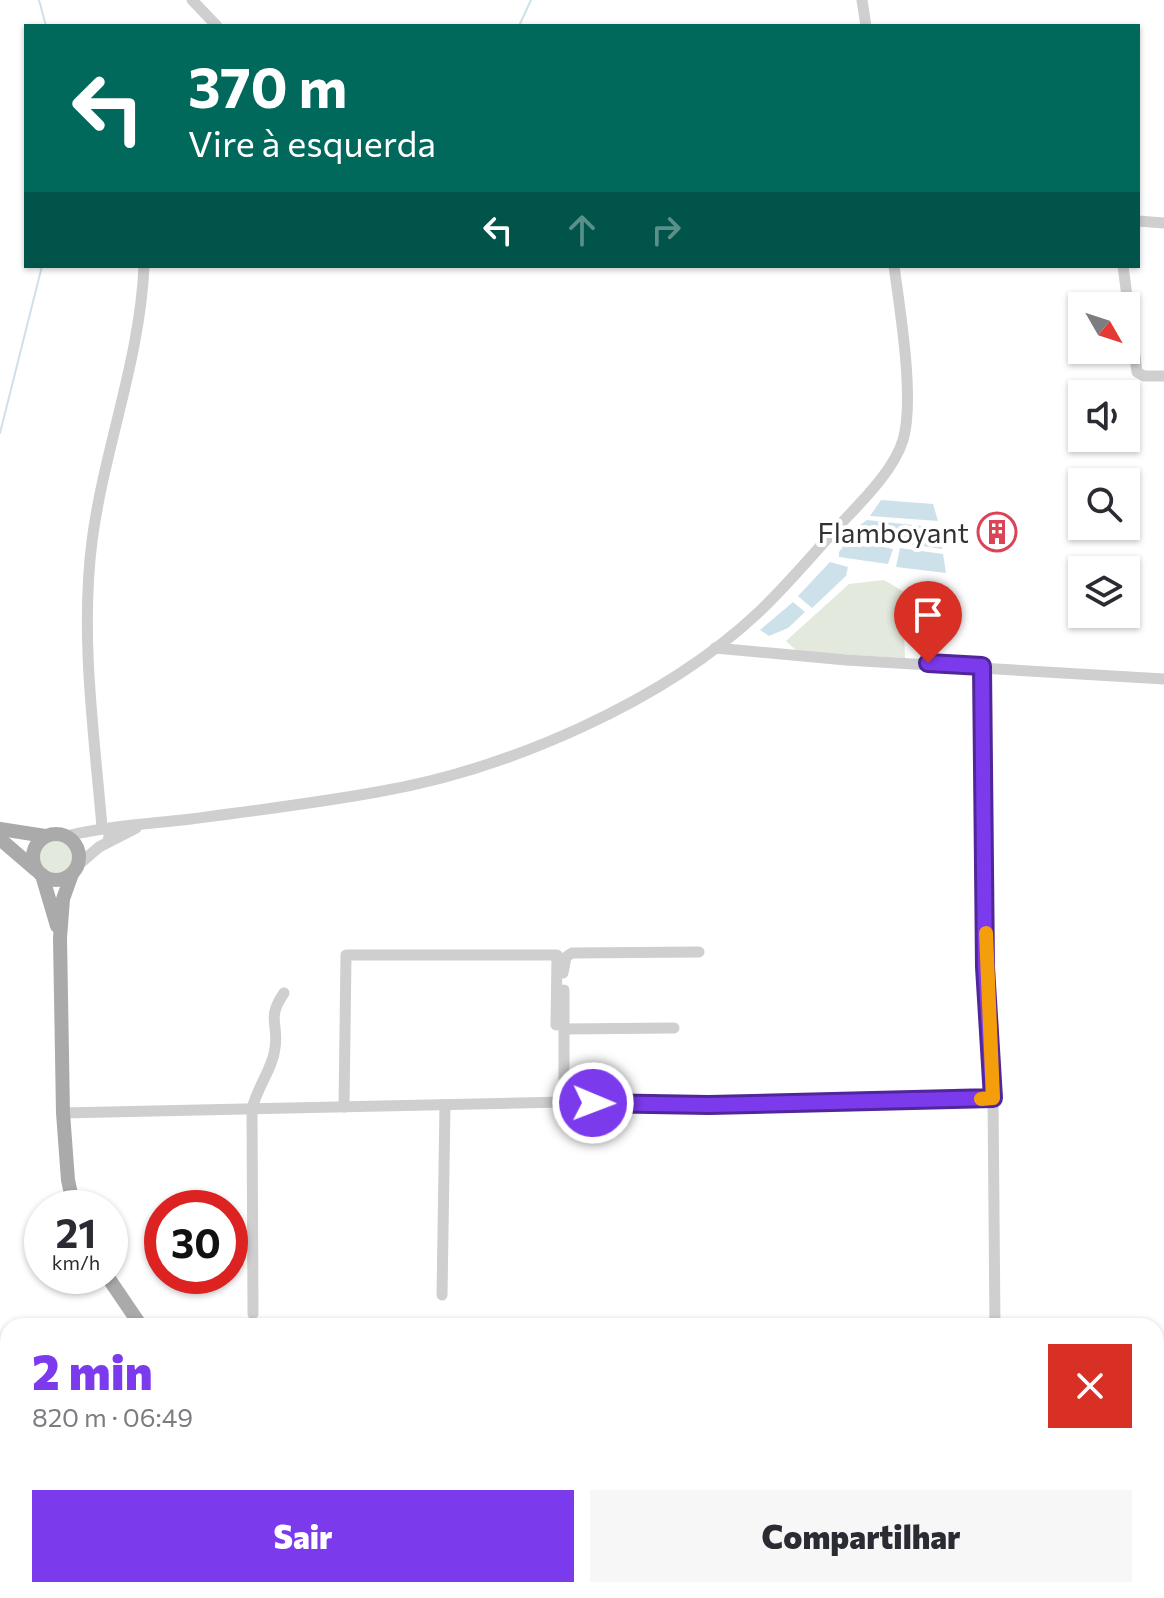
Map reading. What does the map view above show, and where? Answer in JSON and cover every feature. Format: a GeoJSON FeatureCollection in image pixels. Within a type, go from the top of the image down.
{"type":"FeatureCollection","features":[{"type":"Feature","properties":{"kind":"main road"},"geometry":{"type":"LineString","coordinates":[[0,829],[66,836],[79,853],[63,899],[60,938],[63,1113],[70,1190]]}},
{"type":"Feature","properties":{"kind":"main road"},"geometry":{"type":"LineString","coordinates":[[45,836],[35,847],[33,855],[60,938]]}},
{"type":"Feature","properties":{"kind":"main road"},"geometry":{"type":"LineString","coordinates":[[0,839],[39,872],[57,880],[74,870]]}},
{"type":"Feature","properties":{"kind":"main road"},"geometry":{"type":"LineString","coordinates":[[119,1294],[136,1318]]}},
{"type":"Feature","properties":{"kind":"street"},"geometry":{"type":"LineString","coordinates":[[862,0],[866,24]]}},
{"type":"Feature","properties":{"kind":"street"},"geometry":{"type":"LineString","coordinates":[[197,1],[215,24]]}},
{"type":"Feature","properties":{"kind":"street"},"geometry":{"type":"LineString","coordinates":[[1140,221],[1164,223]]}},
{"type":"Feature","properties":{"kind":"street"},"geometry":{"type":"LineString","coordinates":[[102,827],[87,640],[91,557],[98,507],[138,323],[144,268]]}},
{"type":"Feature","properties":{"kind":"street"},"geometry":{"type":"LineString","coordinates":[[66,836],[102,827],[378,792],[446,777],[506,758],[600,719],[650,691],[715,648],[759,612],[801,567],[868,494],[899,450],[905,431],[906,391],[894,268]]}},
{"type":"Feature","properties":{"kind":"street"},"geometry":{"type":"LineString","coordinates":[[1123,268],[1137,372],[1144,376],[1164,376]]}},
{"type":"Feature","properties":{"kind":"street"},"geometry":{"type":"LineString","coordinates":[[715,648],[846,660],[1164,679]]}},
{"type":"Feature","properties":{"kind":"street"},"geometry":{"type":"LineString","coordinates":[[982,666],[985,967],[993,1098],[995,1318]]}},
{"type":"Feature","properties":{"kind":"street"},"geometry":{"type":"LineString","coordinates":[[74,870],[108,841],[144,824]]}},
{"type":"Feature","properties":{"kind":"street"},"geometry":{"type":"LineString","coordinates":[[102,827],[110,832],[108,841]]}},
{"type":"Feature","properties":{"kind":"street"},"geometry":{"type":"LineString","coordinates":[[560,1027],[563,966],[569,954],[699,952]]}},
{"type":"Feature","properties":{"kind":"street"},"geometry":{"type":"LineString","coordinates":[[344,1107],[346,955],[557,955],[564,1102]]}},
{"type":"Feature","properties":{"kind":"street"},"geometry":{"type":"LineString","coordinates":[[253,1314],[252,1109],[260,1083],[272,1062],[276,1039],[273,1013],[284,993]]}},
{"type":"Feature","properties":{"kind":"street"},"geometry":{"type":"LineString","coordinates":[[560,1027],[674,1028]]}},
{"type":"Feature","properties":{"kind":"street"},"geometry":{"type":"LineString","coordinates":[[63,1113],[564,1102],[709,1105],[993,1098]]}},
{"type":"Feature","properties":{"kind":"street"},"geometry":{"type":"LineString","coordinates":[[442,1295],[445,1105]]}},
{"type":"Feature","properties":{"kind":"shaded area"},"geometry":{"type":"Polygon","coordinates":[[[884,580],[926,605],[904,629],[905,658],[798,652],[786,641],[849,584],[884,580]]]}},
{"type":"Feature","properties":{"kind":"shaded area"},"geometry":{"type":"Polygon","coordinates":[[[56,838],[69,844],[75,857],[69,870],[56,876],[43,870],[37,857],[43,844],[56,838]]]}},
{"type":"Feature","properties":{"kind":"water"},"geometry":{"type":"Polygon","coordinates":[[[881,500],[933,504],[938,521],[870,516],[881,500]]]}},
{"type":"Feature","properties":{"kind":"water"},"geometry":{"type":"Polygon","coordinates":[[[867,520],[940,528],[942,549],[855,536],[856,528],[867,520]]]}},
{"type":"Feature","properties":{"kind":"water"},"geometry":{"type":"Polygon","coordinates":[[[848,540],[893,549],[888,564],[839,557],[848,540]]]}},
{"type":"Feature","properties":{"kind":"water"},"geometry":{"type":"Polygon","coordinates":[[[900,548],[943,554],[946,573],[896,567],[900,548]]]}},
{"type":"Feature","properties":{"kind":"water"},"geometry":{"type":"Polygon","coordinates":[[[830,562],[848,567],[846,576],[812,608],[798,596],[830,562]]]}},
{"type":"Feature","properties":{"kind":"water"},"geometry":{"type":"Polygon","coordinates":[[[793,602],[805,612],[788,628],[769,636],[760,630],[793,602]]]}},
{"type":"Feature","properties":{"kind":"waterway"},"geometry":{"type":"LineString","coordinates":[[39,0],[45,24]]}},
{"type":"Feature","properties":{"kind":"waterway"},"geometry":{"type":"LineString","coordinates":[[520,24],[531,0]]}},
{"type":"Feature","properties":{"kind":"waterway"},"geometry":{"type":"LineString","coordinates":[[0,433],[41,268]]}},
{"type":"Feature","properties":{"kind":"slow traffic"},"geometry":{"type":"LineString","coordinates":[[981,1099],[993,1098],[985,967],[986,933]]}},
{"type":"Feature","properties":{"kind":"place","name":"Flamboyant"},"geometry":{"type":"Point","coordinates":[997,532]}},
{"type":"Feature","properties":{"kind":"route"},"geometry":{"type":"LineString","coordinates":[[593,1103],[709,1105],[993,1098],[985,967],[982,666],[928,663]]}}]}
